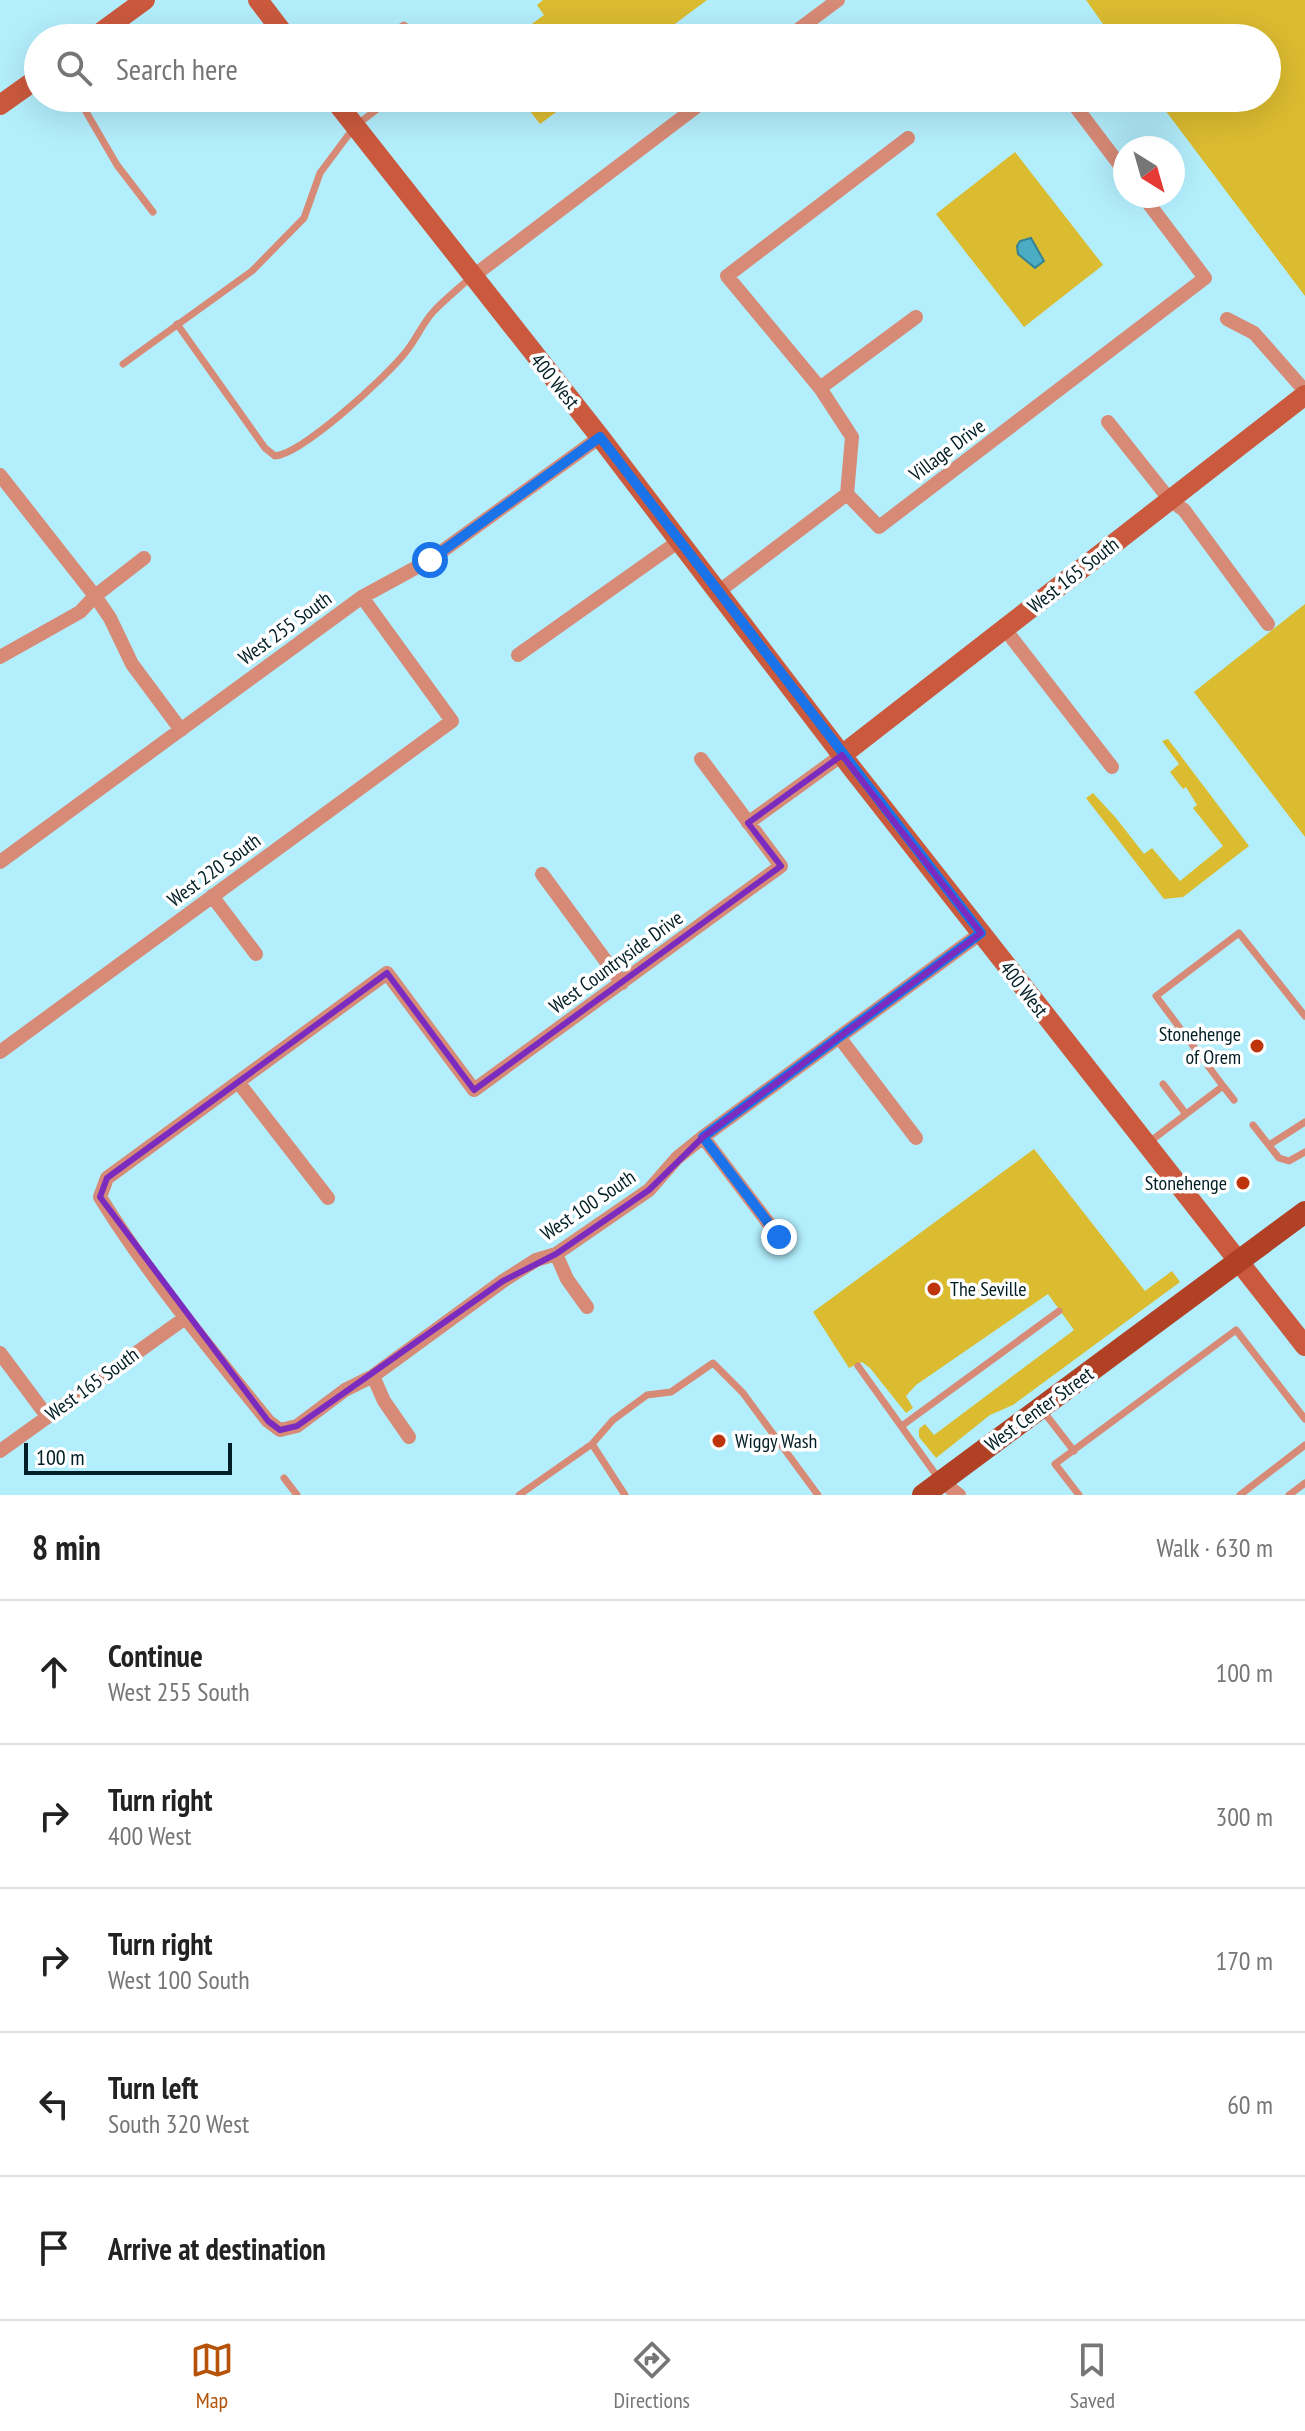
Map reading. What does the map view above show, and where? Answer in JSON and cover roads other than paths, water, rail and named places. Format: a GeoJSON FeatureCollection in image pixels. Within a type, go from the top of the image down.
{"type":"FeatureCollection","features":[{"type":"Feature","properties":{"kind":"main road"},"geometry":{"type":"LineString","coordinates":[[112,24],[145,0]]}},
{"type":"Feature","properties":{"kind":"main road"},"geometry":{"type":"LineString","coordinates":[[258,0],[276,24]]}},
{"type":"Feature","properties":{"kind":"main road"},"geometry":{"type":"LineString","coordinates":[[0,105],[24,88]]}},
{"type":"Feature","properties":{"kind":"main road","name":"400 West"},"geometry":{"type":"LineString","coordinates":[[344,112],[1305,1346]]}},
{"type":"Feature","properties":{"kind":"main road","name":"West 165 South"},"geometry":{"type":"LineString","coordinates":[[842,755],[1305,393]]}},
{"type":"Feature","properties":{"kind":"main road"},"geometry":{"type":"LineString","coordinates":[[1239,1262],[1305,1212]]}},
{"type":"Feature","properties":{"kind":"main road","name":"West Center Street"},"geometry":{"type":"LineString","coordinates":[[941,1490],[1040,1408],[1239,1262]]}},
{"type":"Feature","properties":{"kind":"street"},"geometry":{"type":"LineString","coordinates":[[806,24],[838,0]]}},
{"type":"Feature","properties":{"kind":"street"},"geometry":{"type":"LineString","coordinates":[[472,277],[690,112]]}},
{"type":"Feature","properties":{"kind":"street"},"geometry":{"type":"LineString","coordinates":[[1080,112],[1113,156]]}},
{"type":"Feature","properties":{"kind":"street"},"geometry":{"type":"LineString","coordinates":[[718,592],[847,494],[852,437],[820,388],[727,276],[908,138]]}},
{"type":"Feature","properties":{"kind":"street","name":"Village Drive"},"geometry":{"type":"LineString","coordinates":[[847,494],[879,527],[1205,278],[1152,208]]}},
{"type":"Feature","properties":{"kind":"street"},"geometry":{"type":"LineString","coordinates":[[820,388],[916,317]]}},
{"type":"Feature","properties":{"kind":"street"},"geometry":{"type":"LineString","coordinates":[[1227,319],[1254,333],[1305,393]]}},
{"type":"Feature","properties":{"kind":"street"},"geometry":{"type":"LineString","coordinates":[[1108,422],[1170,500],[1184,510],[1268,624]]}},
{"type":"Feature","properties":{"kind":"street","name":"West 255 South"},"geometry":{"type":"LineString","coordinates":[[0,862],[362,597],[430,560],[600,437]]}},
{"type":"Feature","properties":{"kind":"street"},"geometry":{"type":"LineString","coordinates":[[0,475],[95,596],[110,618],[132,664],[181,730]]}},
{"type":"Feature","properties":{"kind":"street"},"geometry":{"type":"LineString","coordinates":[[518,655],[679,541]]}},
{"type":"Feature","properties":{"kind":"street"},"geometry":{"type":"LineString","coordinates":[[0,657],[80,612],[95,596],[144,558]]}},
{"type":"Feature","properties":{"kind":"street","name":"West 220 South"},"geometry":{"type":"LineString","coordinates":[[0,1052],[452,721],[362,597]]}},
{"type":"Feature","properties":{"kind":"street"},"geometry":{"type":"LineString","coordinates":[[1004,628],[1112,767]]}},
{"type":"Feature","properties":{"kind":"street"},"geometry":{"type":"LineString","coordinates":[[701,759],[748,823],[842,755]]}},
{"type":"Feature","properties":{"kind":"street","name":"West Countryside Drive"},"geometry":{"type":"LineString","coordinates":[[238,1082],[387,973],[474,1090],[781,866],[748,823]]}},
{"type":"Feature","properties":{"kind":"street"},"geometry":{"type":"LineString","coordinates":[[542,874],[622,983]]}},
{"type":"Feature","properties":{"kind":"street"},"geometry":{"type":"LineString","coordinates":[[212,896],[256,954]]}},
{"type":"Feature","properties":{"kind":"street","name":"West 100 South"},"geometry":{"type":"LineString","coordinates":[[185,1318],[268,1421],[280,1430],[297,1426],[345,1390],[373,1376],[503,1281],[536,1260],[556,1254],[649,1190],[677,1158],[703,1137],[981,933]]}},
{"type":"Feature","properties":{"kind":"street"},"geometry":{"type":"LineString","coordinates":[[839,1037],[916,1138]]}},
{"type":"Feature","properties":{"kind":"street"},"geometry":{"type":"LineString","coordinates":[[185,1318],[100,1197],[107,1178],[238,1082],[328,1198]]}},
{"type":"Feature","properties":{"kind":"street"},"geometry":{"type":"LineString","coordinates":[[703,1137],[779,1237]]}},
{"type":"Feature","properties":{"kind":"street"},"geometry":{"type":"LineString","coordinates":[[556,1254],[567,1279],[587,1307]]}},
{"type":"Feature","properties":{"kind":"street","name":"West 165 South"},"geometry":{"type":"LineString","coordinates":[[0,1451],[185,1318]]}},
{"type":"Feature","properties":{"kind":"street"},"geometry":{"type":"LineString","coordinates":[[0,1353],[47,1416]]}},
{"type":"Feature","properties":{"kind":"street"},"geometry":{"type":"LineString","coordinates":[[373,1376],[384,1401],[409,1437]]}},
{"type":"Feature","properties":{"kind":"lane"},"geometry":{"type":"LineString","coordinates":[[86,112],[117,165],[153,212]]}},
{"type":"Feature","properties":{"kind":"lane"},"geometry":{"type":"LineString","coordinates":[[123,364],[252,271],[304,218],[320,173],[355,126],[374,112]]}},
{"type":"Feature","properties":{"kind":"lane"},"geometry":{"type":"LineString","coordinates":[[177,324],[265,448],[275,456],[284,455],[297,449],[351,405],[405,353],[433,312],[472,277]]}},
{"type":"Feature","properties":{"kind":"lane"},"geometry":{"type":"LineString","coordinates":[[1234,1100],[1156,996],[1239,933],[1305,1016]]}},
{"type":"Feature","properties":{"kind":"lane"},"geometry":{"type":"LineString","coordinates":[[1163,1084],[1186,1114]]}},
{"type":"Feature","properties":{"kind":"lane"},"geometry":{"type":"LineString","coordinates":[[1147,1145],[1223,1086]]}},
{"type":"Feature","properties":{"kind":"lane"},"geometry":{"type":"LineString","coordinates":[[1269,1145],[1305,1122]]}},
{"type":"Feature","properties":{"kind":"lane"},"geometry":{"type":"LineString","coordinates":[[1253,1125],[1279,1158],[1285,1160],[1305,1152]]}},
{"type":"Feature","properties":{"kind":"lane"},"geometry":{"type":"LineString","coordinates":[[903,1425],[1059,1311]]}},
{"type":"Feature","properties":{"kind":"lane"},"geometry":{"type":"LineString","coordinates":[[1079,1495],[1055,1464],[1236,1330],[1305,1419]]}},
{"type":"Feature","properties":{"kind":"lane"},"geometry":{"type":"LineString","coordinates":[[519,1495],[592,1444],[613,1420],[647,1395],[671,1392],[713,1363],[743,1393],[818,1495]]}},
{"type":"Feature","properties":{"kind":"lane"},"geometry":{"type":"LineString","coordinates":[[858,1366],[903,1425],[941,1490]]}},
{"type":"Feature","properties":{"kind":"lane"},"geometry":{"type":"LineString","coordinates":[[1040,1408],[1074,1451]]}},
{"type":"Feature","properties":{"kind":"lane"},"geometry":{"type":"LineString","coordinates":[[592,1444],[625,1495]]}},
{"type":"Feature","properties":{"kind":"lane"},"geometry":{"type":"LineString","coordinates":[[1240,1495],[1305,1445]]}},
{"type":"Feature","properties":{"kind":"lane"},"geometry":{"type":"LineString","coordinates":[[284,1478],[297,1495]]}},
{"type":"Feature","properties":{"kind":"lane"},"geometry":{"type":"LineString","coordinates":[[1289,1495],[1305,1483]]}},
{"type":"Feature","properties":{"kind":"water"},"geometry":{"type":"Polygon","coordinates":[[[1031,238],[1044,261],[1035,268],[1018,254],[1020,241],[1031,238]]]}},
{"type":"Feature","properties":{"kind":"place","name":"Stonehenge of Orem"},"geometry":{"type":"Point","coordinates":[1257,1046]}},
{"type":"Feature","properties":{"kind":"place","name":"Stonehenge"},"geometry":{"type":"Point","coordinates":[1243,1183]}},
{"type":"Feature","properties":{"kind":"place","name":"The Seville"},"geometry":{"type":"Point","coordinates":[934,1289]}},
{"type":"Feature","properties":{"kind":"place","name":"Wiggy Wash"},"geometry":{"type":"Point","coordinates":[719,1441]}}]}
